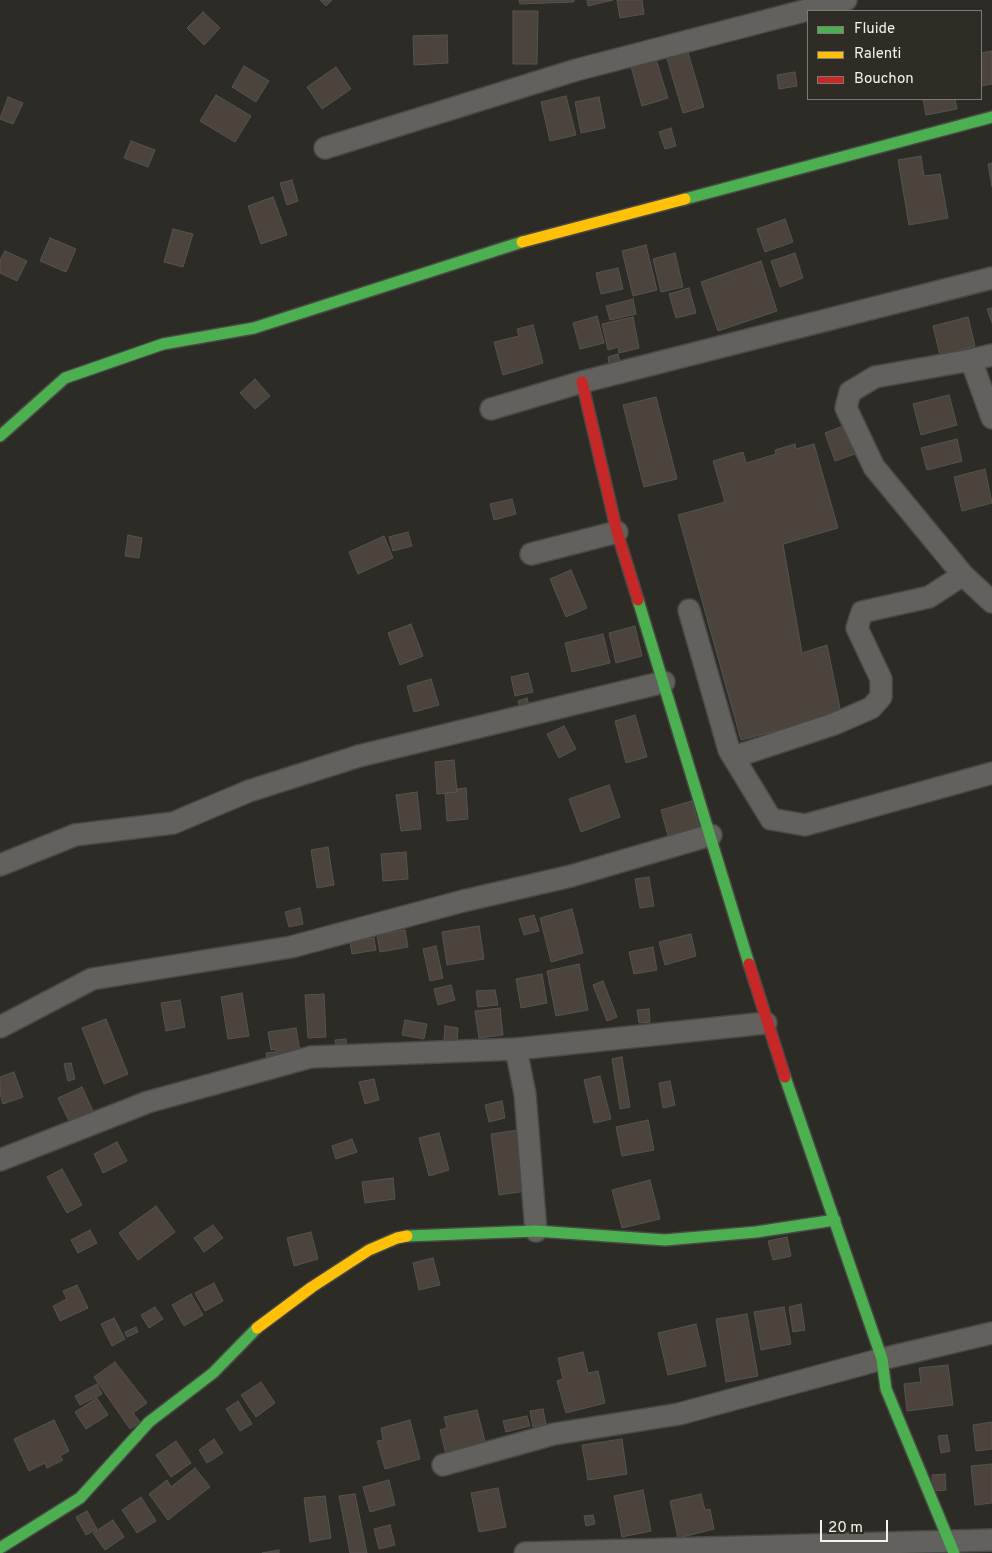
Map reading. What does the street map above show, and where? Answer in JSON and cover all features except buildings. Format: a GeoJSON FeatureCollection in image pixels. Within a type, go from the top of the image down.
{"type":"FeatureCollection","features":[{"type":"Feature","properties":{"kind":"street"},"geometry":{"type":"LineString","coordinates":[[807,10],[846,0]]}},
{"type":"Feature","properties":{"kind":"street"},"geometry":{"type":"LineString","coordinates":[[325,148],[576,70],[807,10]]}},
{"type":"Feature","properties":{"kind":"street"},"geometry":{"type":"LineString","coordinates":[[0,436],[65,378],[163,344],[254,328],[520,244],[992,116]]}},
{"type":"Feature","properties":{"kind":"street"},"geometry":{"type":"LineString","coordinates":[[491,409],[582,382],[992,278]]}},
{"type":"Feature","properties":{"kind":"street"},"geometry":{"type":"LineString","coordinates":[[992,355],[875,377],[850,392],[846,408],[874,467],[963,575],[992,602]]}},
{"type":"Feature","properties":{"kind":"street"},"geometry":{"type":"LineString","coordinates":[[971,360],[992,418]]}},
{"type":"Feature","properties":{"kind":"street"},"geometry":{"type":"LineString","coordinates":[[582,382],[617,532],[711,835],[766,1022],[882,1358],[886,1389],[952,1547]]}},
{"type":"Feature","properties":{"kind":"street"},"geometry":{"type":"LineString","coordinates":[[531,554],[617,532]]}},
{"type":"Feature","properties":{"kind":"street"},"geometry":{"type":"LineString","coordinates":[[734,758],[834,724],[871,708],[881,697],[881,679],[857,628],[862,612],[929,597],[963,575]]}},
{"type":"Feature","properties":{"kind":"street"},"geometry":{"type":"LineString","coordinates":[[689,610],[729,750],[772,819],[805,825],[992,773]]}},
{"type":"Feature","properties":{"kind":"street"},"geometry":{"type":"LineString","coordinates":[[0,865],[76,834],[173,823],[249,791],[359,756],[664,682]]}},
{"type":"Feature","properties":{"kind":"street"},"geometry":{"type":"LineString","coordinates":[[0,1027],[92,979],[291,947],[463,900],[571,876],[711,835]]}},
{"type":"Feature","properties":{"kind":"street"},"geometry":{"type":"LineString","coordinates":[[0,1160],[148,1102],[311,1058],[516,1049],[766,1022]]}},
{"type":"Feature","properties":{"kind":"street"},"geometry":{"type":"LineString","coordinates":[[516,1049],[525,1094],[536,1231]]}},
{"type":"Feature","properties":{"kind":"street"},"geometry":{"type":"LineString","coordinates":[[0,1548],[80,1498],[149,1422],[214,1372],[254,1330],[369,1250],[397,1238],[417,1235],[536,1231],[665,1240],[756,1232],[835,1220]]}},
{"type":"Feature","properties":{"kind":"street"},"geometry":{"type":"LineString","coordinates":[[443,1465],[554,1434],[679,1414],[882,1358],[992,1333]]}},
{"type":"Feature","properties":{"kind":"street"},"geometry":{"type":"LineString","coordinates":[[538,1553],[952,1547],[992,1540]]}},
{"type":"Feature","properties":{"kind":"traffic: fast"},"geometry":{"type":"LineString","coordinates":[[685,199],[992,117]]}},
{"type":"Feature","properties":{"kind":"traffic: fast"},"geometry":{"type":"LineString","coordinates":[[0,436],[65,378],[163,344],[254,328],[522,242]]}},
{"type":"Feature","properties":{"kind":"traffic: fast"},"geometry":{"type":"LineString","coordinates":[[638,600],[749,964]]}},
{"type":"Feature","properties":{"kind":"traffic: fast"},"geometry":{"type":"LineString","coordinates":[[785,1077],[882,1359],[886,1389],[954,1553]]}},
{"type":"Feature","properties":{"kind":"traffic: fast"},"geometry":{"type":"LineString","coordinates":[[407,1236],[536,1231],[665,1240],[756,1232],[835,1220]]}},
{"type":"Feature","properties":{"kind":"traffic: fast"},"geometry":{"type":"LineString","coordinates":[[0,1548],[80,1498],[149,1422],[213,1373],[257,1328]]}},
{"type":"Feature","properties":{"kind":"traffic: slow"},"geometry":{"type":"LineString","coordinates":[[522,242],[685,199]]}},
{"type":"Feature","properties":{"kind":"traffic: slow"},"geometry":{"type":"LineString","coordinates":[[257,1328],[312,1287],[369,1250],[397,1238],[407,1236]]}},
{"type":"Feature","properties":{"kind":"traffic: jam"},"geometry":{"type":"LineString","coordinates":[[582,382],[617,532],[638,600]]}},
{"type":"Feature","properties":{"kind":"traffic: jam"},"geometry":{"type":"LineString","coordinates":[[749,964],[785,1077]]}}]}
